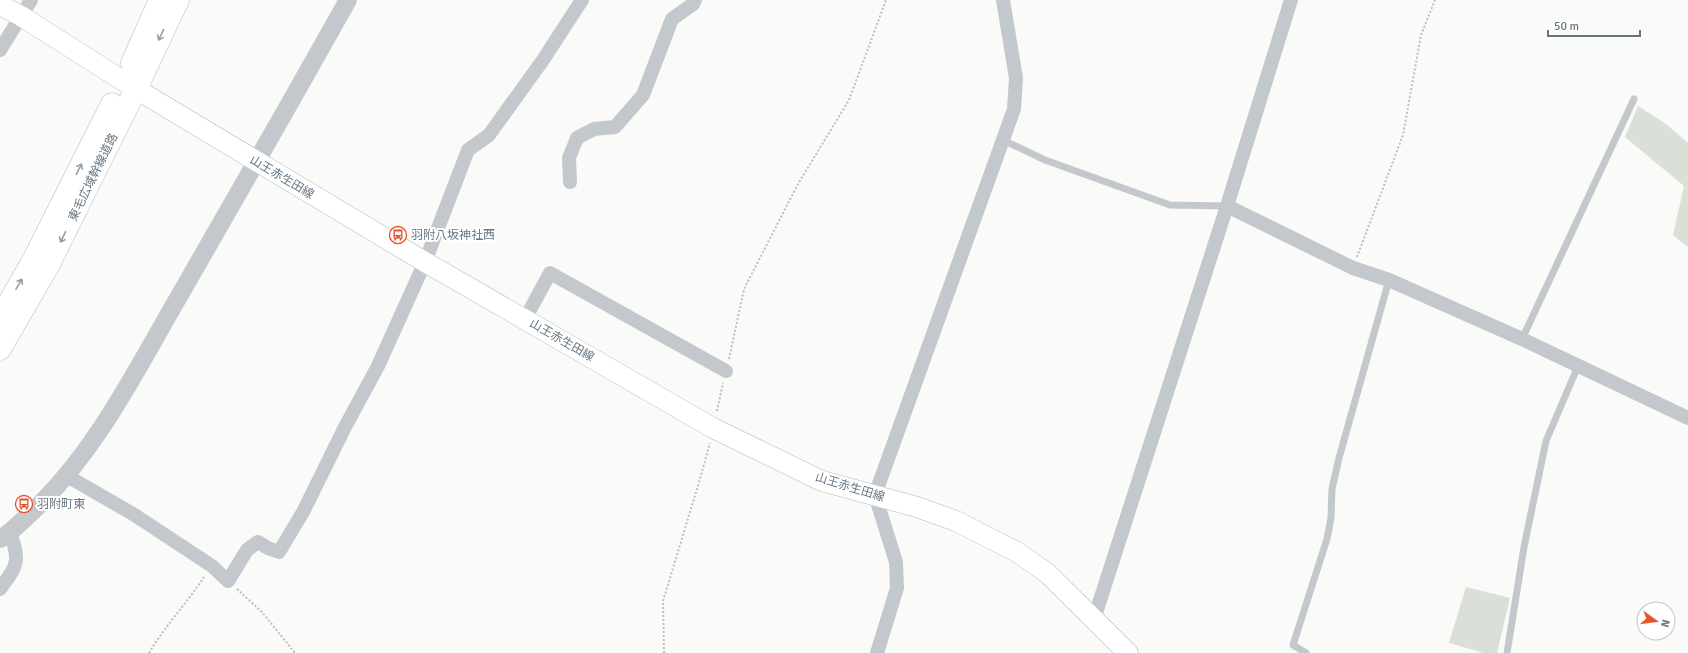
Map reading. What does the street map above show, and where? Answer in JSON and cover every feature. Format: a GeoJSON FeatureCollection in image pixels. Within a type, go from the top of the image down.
{"type":"FeatureCollection","features":[{"type":"Feature","properties":{"kind":"highway","name":"東毛広域幹線道路"},"geometry":{"type":"LineString","coordinates":[[0,349],[48,266],[130,85],[160,0]]}},
{"type":"Feature","properties":{"kind":"highway","name":"東毛広域幹線道路"},"geometry":{"type":"LineString","coordinates":[[0,318],[178,0]]}},
{"type":"Feature","properties":{"kind":"main road","name":"山王赤生田線"},"geometry":{"type":"LineString","coordinates":[[0,5],[26,8],[130,85],[425,262],[714,428],[822,482],[917,507],[956,521],[992,539],[1047,573],[1128,653]]}},
{"type":"Feature","properties":{"kind":"street"},"geometry":{"type":"LineString","coordinates":[[0,589],[17,562],[17,549],[5,536],[49,496],[67,476],[104,425],[257,162],[348,0]]}},
{"type":"Feature","properties":{"kind":"street"},"geometry":{"type":"LineString","coordinates":[[67,476],[133,514],[212,566],[228,581],[247,550],[258,542],[279,552],[303,512],[345,427],[378,366],[425,262],[468,150],[489,135],[582,0]]}},
{"type":"Feature","properties":{"kind":"street"},"geometry":{"type":"LineString","coordinates":[[570,182],[569,158],[577,138],[594,129],[615,127],[644,96],[672,19],[693,4],[695,0]]}},
{"type":"Feature","properties":{"kind":"street"},"geometry":{"type":"LineString","coordinates":[[877,653],[897,588],[896,562],[875,495],[1014,109],[1016,78],[1003,0]]}},
{"type":"Feature","properties":{"kind":"street"},"geometry":{"type":"LineString","coordinates":[[1094,619],[1227,206],[1291,0]]}},
{"type":"Feature","properties":{"kind":"street"},"geometry":{"type":"LineString","coordinates":[[0,50],[26,8]]}},
{"type":"Feature","properties":{"kind":"street"},"geometry":{"type":"LineString","coordinates":[[1227,206],[1353,268],[1389,280],[1522,340],[1688,418]]}},
{"type":"Feature","properties":{"kind":"street"},"geometry":{"type":"LineString","coordinates":[[525,319],[550,273],[726,371]]}},
{"type":"Feature","properties":{"kind":"lane"},"geometry":{"type":"LineString","coordinates":[[1522,340],[1634,100]]}},
{"type":"Feature","properties":{"kind":"lane"},"geometry":{"type":"LineString","coordinates":[[1002,140],[1045,160],[1170,205],[1227,206]]}},
{"type":"Feature","properties":{"kind":"lane"},"geometry":{"type":"LineString","coordinates":[[1306,653],[1294,646],[1327,539],[1331,518],[1332,488],[1339,458],[1389,280]]}},
{"type":"Feature","properties":{"kind":"lane"},"geometry":{"type":"LineString","coordinates":[[1507,653],[1524,547],[1546,441],[1578,366]]}},
{"type":"Feature","properties":{"kind":"path"},"geometry":{"type":"LineString","coordinates":[[664,653],[663,601],[714,428],[744,289],[798,184],[849,100],[886,0]]}},
{"type":"Feature","properties":{"kind":"path"},"geometry":{"type":"LineString","coordinates":[[1353,268],[1403,134],[1420,35],[1435,0]]}},
{"type":"Feature","properties":{"kind":"path"},"geometry":{"type":"LineString","coordinates":[[149,653],[163,631],[192,595],[212,566]]}},
{"type":"Feature","properties":{"kind":"path"},"geometry":{"type":"LineString","coordinates":[[228,581],[262,612],[295,653]]}},
{"type":"Feature","properties":{"kind":"shaded area"},"geometry":{"type":"Polygon","coordinates":[[[1638,106],[1666,124],[1688,143],[1688,247],[1673,235],[1684,186],[1625,137],[1638,106]]]}},
{"type":"Feature","properties":{"kind":"shaded area"},"geometry":{"type":"Polygon","coordinates":[[[1466,587],[1510,598],[1497,653],[1484,653],[1449,643],[1466,587]]]}},
{"type":"Feature","properties":{"kind":"place","name":"羽附八坂神社西"},"geometry":{"type":"Point","coordinates":[398,235]}},
{"type":"Feature","properties":{"kind":"place","name":"羽附町東"},"geometry":{"type":"Point","coordinates":[24,504]}}]}
